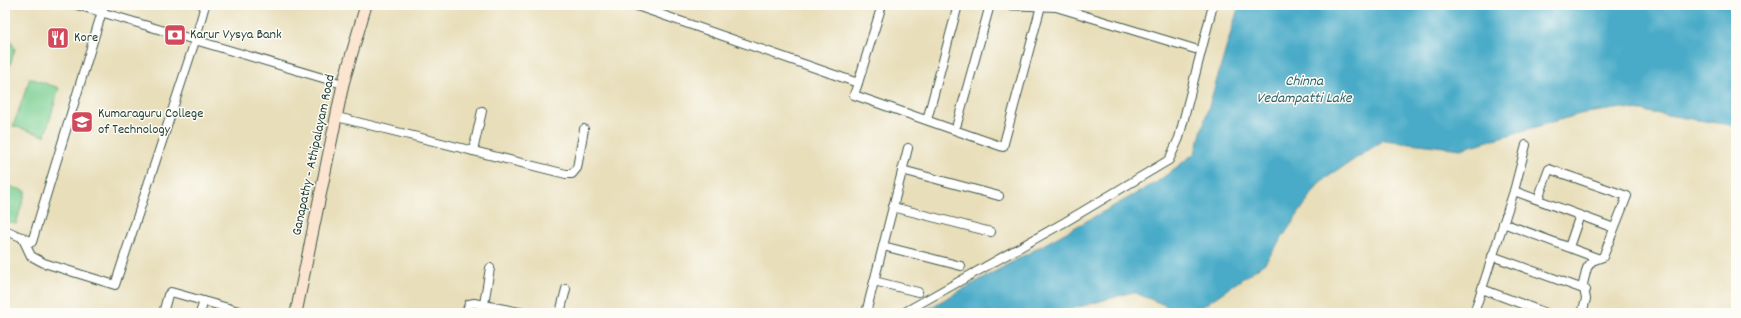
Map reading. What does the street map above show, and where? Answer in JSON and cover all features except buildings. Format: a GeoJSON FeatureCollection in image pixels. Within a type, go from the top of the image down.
{"type":"FeatureCollection","features":[{"type":"Feature","properties":{"kind":"main road","name":"Ganapathy - Athipalayam Road"},"geometry":{"type":"LineString","coordinates":[[296,313],[344,84],[366,5]]}},
{"type":"Feature","properties":{"kind":"street"},"geometry":{"type":"LineString","coordinates":[[77,5],[103,9],[195,41],[344,84]]}},
{"type":"Feature","properties":{"kind":"street"},"geometry":{"type":"LineString","coordinates":[[103,9],[30,245],[31,256],[44,263],[114,285],[206,5]]}},
{"type":"Feature","properties":{"kind":"street"},"geometry":{"type":"LineString","coordinates":[[634,5],[858,83]]}},
{"type":"Feature","properties":{"kind":"street"},"geometry":{"type":"LineString","coordinates":[[882,5],[854,95],[1002,147],[1041,6]]}},
{"type":"Feature","properties":{"kind":"street"},"geometry":{"type":"LineString","coordinates":[[927,120],[958,5]]}},
{"type":"Feature","properties":{"kind":"street"},"geometry":{"type":"LineString","coordinates":[[957,124],[990,5]]}},
{"type":"Feature","properties":{"kind":"street"},"geometry":{"type":"LineString","coordinates":[[1006,5],[1056,7],[1195,49]]}},
{"type":"Feature","properties":{"kind":"street"},"geometry":{"type":"LineString","coordinates":[[903,313],[1065,222],[1169,160],[1179,138],[1213,5]]}},
{"type":"Feature","properties":{"kind":"street"},"geometry":{"type":"LineString","coordinates":[[473,151],[482,112]]}},
{"type":"Feature","properties":{"kind":"street"},"geometry":{"type":"LineString","coordinates":[[337,117],[566,174],[572,174],[577,168],[584,129]]}},
{"type":"Feature","properties":{"kind":"street"},"geometry":{"type":"LineString","coordinates":[[1474,313],[1514,191],[1526,145]]}},
{"type":"Feature","properties":{"kind":"street"},"geometry":{"type":"LineString","coordinates":[[866,313],[908,148]]}},
{"type":"Feature","properties":{"kind":"street"},"geometry":{"type":"LineString","coordinates":[[1538,199],[1549,169],[1627,196],[1603,257],[1592,261],[1584,276],[1583,284],[1586,290],[1586,299],[1582,313]]}},
{"type":"Feature","properties":{"kind":"street"},"geometry":{"type":"LineString","coordinates":[[902,170],[1000,196]]}},
{"type":"Feature","properties":{"kind":"street"},"geometry":{"type":"LineString","coordinates":[[1514,191],[1614,228]]}},
{"type":"Feature","properties":{"kind":"street"},"geometry":{"type":"LineString","coordinates":[[893,207],[991,232]]}},
{"type":"Feature","properties":{"kind":"street"},"geometry":{"type":"LineString","coordinates":[[1568,247],[1580,215]]}},
{"type":"Feature","properties":{"kind":"street"},"geometry":{"type":"LineString","coordinates":[[1503,223],[1597,258]]}},
{"type":"Feature","properties":{"kind":"street"},"geometry":{"type":"LineString","coordinates":[[5,230],[22,237],[30,245]]}},
{"type":"Feature","properties":{"kind":"street"},"geometry":{"type":"LineString","coordinates":[[883,246],[961,266]]}},
{"type":"Feature","properties":{"kind":"street"},"geometry":{"type":"LineString","coordinates":[[1492,256],[1586,290]]}},
{"type":"Feature","properties":{"kind":"street"},"geometry":{"type":"LineString","coordinates":[[484,304],[490,268]]}},
{"type":"Feature","properties":{"kind":"street"},"geometry":{"type":"LineString","coordinates":[[874,281],[918,292]]}},
{"type":"Feature","properties":{"kind":"street"},"geometry":{"type":"LineString","coordinates":[[560,313],[566,289]]}},
{"type":"Feature","properties":{"kind":"street"},"geometry":{"type":"LineString","coordinates":[[1482,289],[1546,313]]}},
{"type":"Feature","properties":{"kind":"street"},"geometry":{"type":"LineString","coordinates":[[163,313],[168,296],[171,292],[241,312]]}},
{"type":"Feature","properties":{"kind":"street"},"geometry":{"type":"LineString","coordinates":[[200,313],[204,301]]}},
{"type":"Feature","properties":{"kind":"street"},"geometry":{"type":"LineString","coordinates":[[466,313],[469,304],[474,303],[524,313]]}},
{"type":"Feature","properties":{"kind":"green space"},"geometry":{"type":"Polygon","coordinates":[[[5,31],[15,49],[5,80],[5,31]]]}},
{"type":"Feature","properties":{"kind":"green space"},"geometry":{"type":"Polygon","coordinates":[[[30,78],[59,88],[45,136],[13,126],[30,78]]]}},
{"type":"Feature","properties":{"kind":"green space"},"geometry":{"type":"Polygon","coordinates":[[[5,185],[26,191],[16,224],[5,221],[5,185]]]}},
{"type":"Feature","properties":{"kind":"water","name":"Chinna Vedampatti Lake"},"geometry":{"type":"Polygon","coordinates":[[[1239,5],[1736,5],[1736,126],[1622,108],[1580,114],[1461,149],[1384,140],[1320,182],[1265,263],[1193,313],[1184,313],[1133,292],[1061,312],[920,313],[1157,182],[1195,153],[1239,5]]]}},
{"type":"Feature","properties":{"kind":"place","name":"Karur Vysya Bank"},"geometry":{"type":"Point","coordinates":[175,35]}},
{"type":"Feature","properties":{"kind":"place","name":"Kore"},"geometry":{"type":"Point","coordinates":[58,38]}},
{"type":"Feature","properties":{"kind":"place","name":"Kumaraguru College of Technology"},"geometry":{"type":"Point","coordinates":[82,122]}}]}
